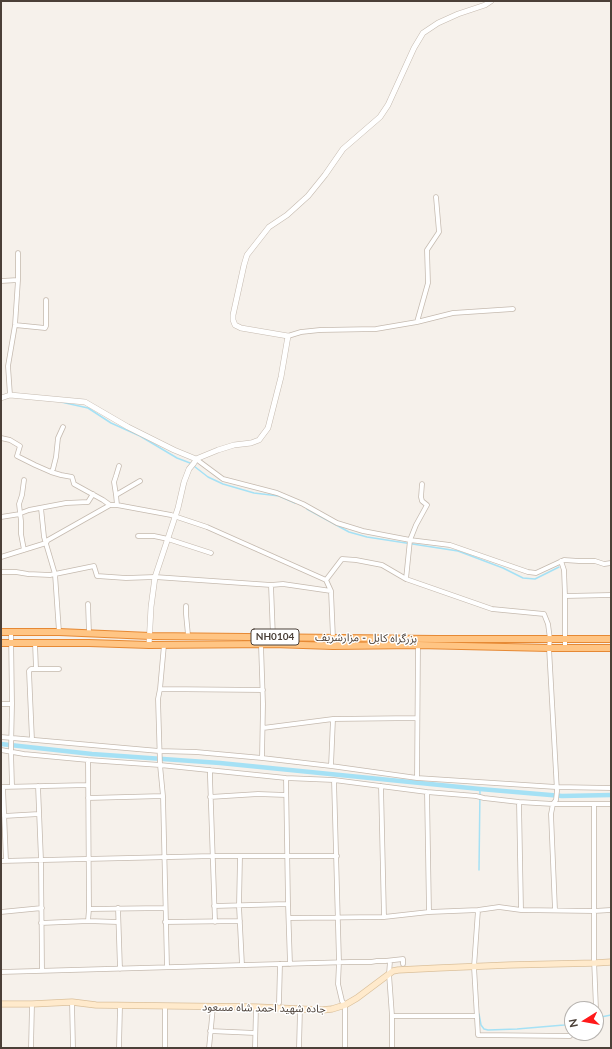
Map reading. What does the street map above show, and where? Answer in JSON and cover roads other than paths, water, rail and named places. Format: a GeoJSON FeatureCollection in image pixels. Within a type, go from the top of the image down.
{"type":"FeatureCollection","features":[{"type":"Feature","properties":{"kind":"highway","name":"بزرگراه کابل - مزارشریف"},"geometry":{"type":"LineString","coordinates":[[1,632],[58,632],[150,636],[611,639]]}},
{"type":"Feature","properties":{"kind":"highway","name":"بزرگراه کابل - مزارشریف"},"geometry":{"type":"LineString","coordinates":[[1,643],[149,645],[273,644],[333,646],[418,645],[611,648]]}},
{"type":"Feature","properties":{"kind":"main road","name":"جاده شهيد احمد شاه مسعود"},"geometry":{"type":"LineString","coordinates":[[1,1004],[72,1002],[120,1006],[322,1010],[345,1005],[389,974],[398,970],[509,965],[595,964],[611,962]]}},
{"type":"Feature","properties":{"kind":"street"},"geometry":{"type":"LineString","coordinates":[[491,1],[485,5],[458,14],[438,23],[423,33],[414,48],[388,105],[380,117],[343,149],[308,196],[287,215],[269,227],[247,255],[233,320],[235,325],[241,328],[288,336],[301,332],[320,330],[376,329],[417,322],[453,313],[513,309]]}},
{"type":"Feature","properties":{"kind":"street"},"geometry":{"type":"LineString","coordinates":[[417,322],[428,283],[427,250],[439,232],[436,196]]}},
{"type":"Feature","properties":{"kind":"street"},"geometry":{"type":"LineString","coordinates":[[10,395],[8,366],[15,325],[18,253]]}},
{"type":"Feature","properties":{"kind":"street"},"geometry":{"type":"LineString","coordinates":[[1,281],[18,280]]}},
{"type":"Feature","properties":{"kind":"street"},"geometry":{"type":"LineString","coordinates":[[15,325],[45,328],[46,300]]}},
{"type":"Feature","properties":{"kind":"street"},"geometry":{"type":"LineString","coordinates":[[149,645],[151,607],[155,577],[178,508],[184,482],[189,469],[195,461],[218,450],[234,445],[251,443],[259,440],[263,435],[268,428],[282,370],[288,336]]}},
{"type":"Feature","properties":{"kind":"street"},"geometry":{"type":"LineString","coordinates":[[1,398],[10,395],[85,402],[128,428],[195,461],[223,479],[278,493],[303,504],[337,523],[363,532],[410,542],[450,545],[528,572],[536,572],[564,560],[594,561],[604,564],[611,563]]}},
{"type":"Feature","properties":{"kind":"street"},"geometry":{"type":"LineString","coordinates":[[51,472],[53,470],[56,457],[58,438],[63,427]]}},
{"type":"Feature","properties":{"kind":"street"},"geometry":{"type":"LineString","coordinates":[[1,438],[10,440],[20,446],[17,456],[51,472],[72,477],[74,484],[94,494],[110,505]]}},
{"type":"Feature","properties":{"kind":"street"},"geometry":{"type":"LineString","coordinates":[[117,505],[114,482],[119,466]]}},
{"type":"Feature","properties":{"kind":"street"},"geometry":{"type":"LineString","coordinates":[[24,480],[19,504],[22,521],[21,534],[24,550]]}},
{"type":"Feature","properties":{"kind":"street"},"geometry":{"type":"LineString","coordinates":[[116,495],[140,481]]}},
{"type":"Feature","properties":{"kind":"street"},"geometry":{"type":"LineString","coordinates":[[406,579],[410,542],[416,526],[427,505],[422,501],[421,497],[422,484]]}},
{"type":"Feature","properties":{"kind":"street"},"geometry":{"type":"LineString","coordinates":[[1,517],[66,503],[88,502],[94,494]]}},
{"type":"Feature","properties":{"kind":"street"},"geometry":{"type":"LineString","coordinates":[[1,557],[46,543],[48,540],[110,505],[117,505],[175,517],[207,527],[326,580],[331,591],[333,638]]}},
{"type":"Feature","properties":{"kind":"street"},"geometry":{"type":"LineString","coordinates":[[40,508],[46,543],[55,574],[58,632]]}},
{"type":"Feature","properties":{"kind":"street"},"geometry":{"type":"LineString","coordinates":[[138,536],[154,536],[168,539],[212,553]]}},
{"type":"Feature","properties":{"kind":"street"},"geometry":{"type":"LineString","coordinates":[[326,580],[342,559],[356,560],[382,565],[406,579],[492,609],[544,614],[548,624],[550,639],[549,648],[557,789],[551,814],[555,910]]}},
{"type":"Feature","properties":{"kind":"street"},"geometry":{"type":"LineString","coordinates":[[561,561],[564,570],[565,648]]}},
{"type":"Feature","properties":{"kind":"street"},"geometry":{"type":"LineString","coordinates":[[1,572],[55,574],[94,566],[97,576],[126,578],[155,577],[271,585],[283,584],[331,591]]}},
{"type":"Feature","properties":{"kind":"street"},"geometry":{"type":"LineString","coordinates":[[271,585],[273,636]]}},
{"type":"Feature","properties":{"kind":"street"},"geometry":{"type":"LineString","coordinates":[[565,596],[611,595]]}},
{"type":"Feature","properties":{"kind":"street"},"geometry":{"type":"LineString","coordinates":[[88,604],[89,633]]}},
{"type":"Feature","properties":{"kind":"street"},"geometry":{"type":"LineString","coordinates":[[186,606],[188,636]]}},
{"type":"Feature","properties":{"kind":"street"},"geometry":{"type":"LineString","coordinates":[[1,627],[1,632]]}},
{"type":"Feature","properties":{"kind":"street"},"geometry":{"type":"LineString","coordinates":[[11,632],[12,786]]}},
{"type":"Feature","properties":{"kind":"street"},"geometry":{"type":"LineString","coordinates":[[35,643],[36,669]]}},
{"type":"Feature","properties":{"kind":"street"},"geometry":{"type":"LineString","coordinates":[[164,645],[158,699],[159,753],[163,796],[167,967]]}},
{"type":"Feature","properties":{"kind":"street"},"geometry":{"type":"LineString","coordinates":[[261,645],[263,690],[262,758]]}},
{"type":"Feature","properties":{"kind":"street"},"geometry":{"type":"LineString","coordinates":[[417,778],[418,645]]}},
{"type":"Feature","properties":{"kind":"street"},"geometry":{"type":"LineString","coordinates":[[32,740],[29,671],[31,669],[59,669]]}},
{"type":"Feature","properties":{"kind":"street"},"geometry":{"type":"LineString","coordinates":[[160,689],[263,690]]}},
{"type":"Feature","properties":{"kind":"street"},"geometry":{"type":"LineString","coordinates":[[1,704],[12,704]]}},
{"type":"Feature","properties":{"kind":"street"},"geometry":{"type":"LineString","coordinates":[[263,728],[333,719],[417,718]]}},
{"type":"Feature","properties":{"kind":"street"},"geometry":{"type":"LineString","coordinates":[[331,766],[333,719]]}},
{"type":"Feature","properties":{"kind":"street"},"geometry":{"type":"LineString","coordinates":[[1,737],[12,740],[32,740],[159,753],[196,752],[262,758],[417,778],[557,789],[611,788]]}},
{"type":"Feature","properties":{"kind":"street"},"geometry":{"type":"LineString","coordinates":[[1,750],[11,749],[24,754],[88,760],[160,763],[286,778],[334,780],[519,802],[611,804]]}},
{"type":"Feature","properties":{"kind":"street"},"geometry":{"type":"LineString","coordinates":[[88,760],[88,921]]}},
{"type":"Feature","properties":{"kind":"street"},"geometry":{"type":"LineString","coordinates":[[210,770],[215,922]]}},
{"type":"Feature","properties":{"kind":"street"},"geometry":{"type":"LineString","coordinates":[[286,778],[290,964]]}},
{"type":"Feature","properties":{"kind":"street"},"geometry":{"type":"LineString","coordinates":[[334,780],[337,856],[338,984],[342,1001],[345,1005],[345,1048]]}},
{"type":"Feature","properties":{"kind":"street"},"geometry":{"type":"LineString","coordinates":[[6,860],[2,787],[88,785]]}},
{"type":"Feature","properties":{"kind":"street"},"geometry":{"type":"LineString","coordinates":[[38,786],[41,860],[42,971]]}},
{"type":"Feature","properties":{"kind":"street"},"geometry":{"type":"LineString","coordinates":[[380,786],[384,917]]}},
{"type":"Feature","properties":{"kind":"street"},"geometry":{"type":"LineString","coordinates":[[427,792],[429,912]]}},
{"type":"Feature","properties":{"kind":"street"},"geometry":{"type":"LineString","coordinates":[[210,796],[258,794],[286,795]]}},
{"type":"Feature","properties":{"kind":"street"},"geometry":{"type":"LineString","coordinates":[[88,798],[163,796]]}},
{"type":"Feature","properties":{"kind":"street"},"geometry":{"type":"LineString","coordinates":[[519,802],[521,910]]}},
{"type":"Feature","properties":{"kind":"street"},"geometry":{"type":"LineString","coordinates":[[594,804],[596,1001]]}},
{"type":"Feature","properties":{"kind":"street"},"geometry":{"type":"LineString","coordinates":[[4,816],[39,814]]}},
{"type":"Feature","properties":{"kind":"street"},"geometry":{"type":"LineString","coordinates":[[1,861],[213,856],[337,856]]}},
{"type":"Feature","properties":{"kind":"street"},"geometry":{"type":"LineString","coordinates":[[240,856],[239,906],[242,965]]}},
{"type":"Feature","properties":{"kind":"street"},"geometry":{"type":"LineString","coordinates":[[214,906],[288,904]]}},
{"type":"Feature","properties":{"kind":"street"},"geometry":{"type":"LineString","coordinates":[[289,918],[384,917],[499,907],[521,910],[611,910]]}},
{"type":"Feature","properties":{"kind":"street"},"geometry":{"type":"LineString","coordinates":[[1,912],[42,908]]}},
{"type":"Feature","properties":{"kind":"street"},"geometry":{"type":"LineString","coordinates":[[118,908],[120,969]]}},
{"type":"Feature","properties":{"kind":"street"},"geometry":{"type":"LineString","coordinates":[[89,909],[165,908]]}},
{"type":"Feature","properties":{"kind":"street"},"geometry":{"type":"LineString","coordinates":[[478,910],[474,967],[478,1036],[564,1036]]}},
{"type":"Feature","properties":{"kind":"street"},"geometry":{"type":"LineString","coordinates":[[41,923],[88,921],[118,922]]}},
{"type":"Feature","properties":{"kind":"street"},"geometry":{"type":"LineString","coordinates":[[165,922],[240,921]]}},
{"type":"Feature","properties":{"kind":"street"},"geometry":{"type":"LineString","coordinates":[[1,972],[371,962],[403,959],[403,964]]}},
{"type":"Feature","properties":{"kind":"street"},"geometry":{"type":"LineString","coordinates":[[390,960],[389,974],[392,1016],[392,1048]]}},
{"type":"Feature","properties":{"kind":"street"},"geometry":{"type":"LineString","coordinates":[[279,1003],[280,964]]}},
{"type":"Feature","properties":{"kind":"street"},"geometry":{"type":"LineString","coordinates":[[72,1002],[73,1048]]}},
{"type":"Feature","properties":{"kind":"street"},"geometry":{"type":"LineString","coordinates":[[31,1048],[32,1004]]}},
{"type":"Feature","properties":{"kind":"street"},"geometry":{"type":"LineString","coordinates":[[120,1006],[120,1048]]}},
{"type":"Feature","properties":{"kind":"street"},"geometry":{"type":"LineString","coordinates":[[165,1006],[165,1048]]}},
{"type":"Feature","properties":{"kind":"street"},"geometry":{"type":"LineString","coordinates":[[209,1048],[213,1007]]}},
{"type":"Feature","properties":{"kind":"street"},"geometry":{"type":"LineString","coordinates":[[254,1048],[256,1008]]}},
{"type":"Feature","properties":{"kind":"street"},"geometry":{"type":"LineString","coordinates":[[299,1048],[300,1010]]}},
{"type":"Feature","properties":{"kind":"street"},"geometry":{"type":"LineString","coordinates":[[392,1016],[476,1016]]}},
{"type":"Feature","properties":{"kind":"street"},"geometry":{"type":"LineString","coordinates":[[210,1031],[255,1033]]}},
{"type":"Feature","properties":{"kind":"waterway"},"geometry":{"type":"LineString","coordinates":[[61,402],[88,408],[111,423],[140,436],[177,458],[190,463],[208,477],[223,484],[254,493],[279,496],[295,503]]}},
{"type":"Feature","properties":{"kind":"waterway"},"geometry":{"type":"LineString","coordinates":[[307,509],[349,532],[367,537],[458,551],[503,568],[523,578],[535,579],[559,567]]}},
{"type":"Feature","properties":{"kind":"waterway"},"geometry":{"type":"LineString","coordinates":[[1,744],[92,754],[220,763],[562,796],[611,795]]}},
{"type":"Feature","properties":{"kind":"waterway"},"geometry":{"type":"LineString","coordinates":[[479,870],[480,789]]}},
{"type":"Feature","properties":{"kind":"waterway"},"geometry":{"type":"LineString","coordinates":[[479,1014],[481,1025],[484,1029],[488,1030],[564,1025]]}},
{"type":"Feature","properties":{"kind":"waterway"},"geometry":{"type":"LineString","coordinates":[[604,1016],[611,1015]]}}]}
